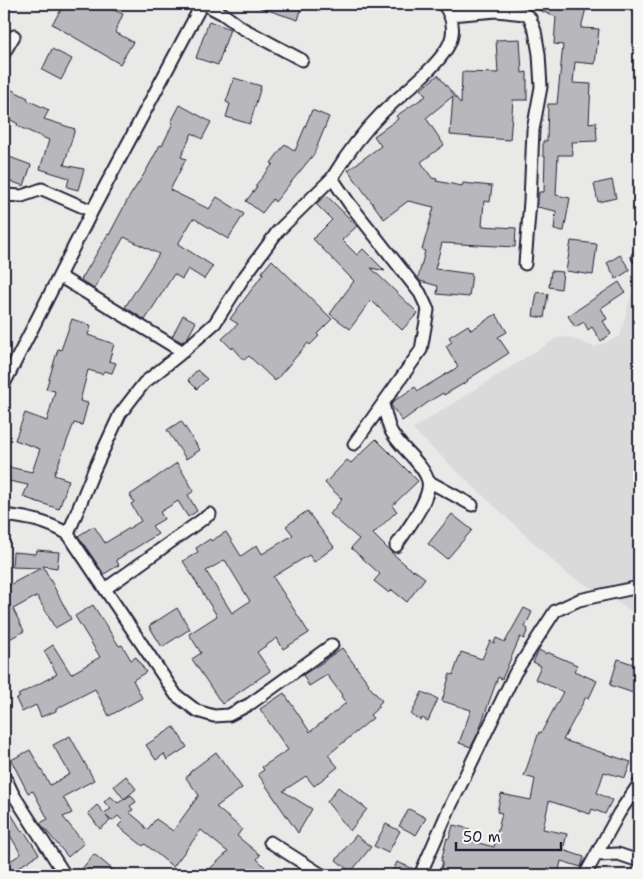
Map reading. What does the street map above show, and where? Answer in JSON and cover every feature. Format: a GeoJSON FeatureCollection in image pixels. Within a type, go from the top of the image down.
{"type":"FeatureCollection","features":[{"type":"Feature","properties":{"kind":"street"},"geometry":{"type":"LineString","coordinates":[[4,384],[92,211],[203,4],[223,14],[242,28],[302,60]]}},
{"type":"Feature","properties":{"kind":"street"},"geometry":{"type":"LineString","coordinates":[[68,534],[94,470],[120,414],[144,382],[183,352],[215,323],[242,280],[278,231],[332,178],[345,156],[380,114],[442,57],[452,36],[451,15],[443,4]]}},
{"type":"Feature","properties":{"kind":"street"},"geometry":{"type":"LineString","coordinates":[[451,15],[496,11],[525,14],[530,18],[535,31],[539,54],[541,87],[532,130],[530,201],[525,264]]}},
{"type":"Feature","properties":{"kind":"street"},"geometry":{"type":"LineString","coordinates":[[4,53],[14,36]]}},
{"type":"Feature","properties":{"kind":"street"},"geometry":{"type":"LineString","coordinates":[[332,178],[420,293],[428,310],[421,350],[354,444]]}},
{"type":"Feature","properties":{"kind":"street"},"geometry":{"type":"LineString","coordinates":[[4,195],[22,196],[42,189],[92,211]]}},
{"type":"Feature","properties":{"kind":"street"},"geometry":{"type":"LineString","coordinates":[[59,276],[183,352]]}},
{"type":"Feature","properties":{"kind":"street"},"geometry":{"type":"LineString","coordinates":[[383,405],[391,432],[421,468],[428,481],[427,494],[417,514],[396,546]]}},
{"type":"Feature","properties":{"kind":"street"},"geometry":{"type":"LineString","coordinates":[[428,481],[472,505]]}},
{"type":"Feature","properties":{"kind":"street"},"geometry":{"type":"LineString","coordinates":[[104,589],[210,514]]}},
{"type":"Feature","properties":{"kind":"street"},"geometry":{"type":"LineString","coordinates":[[4,515],[30,518],[54,525],[68,534],[176,694],[197,711],[214,716],[229,715],[250,704],[332,645]]}},
{"type":"Feature","properties":{"kind":"street"},"geometry":{"type":"LineString","coordinates":[[420,875],[449,809],[515,673],[555,611],[579,600],[639,587]]}},
{"type":"Feature","properties":{"kind":"street"},"geometry":{"type":"LineString","coordinates":[[4,775],[8,797],[65,875]]}},
{"type":"Feature","properties":{"kind":"street"},"geometry":{"type":"LineString","coordinates":[[585,875],[618,813],[639,784]]}},
{"type":"Feature","properties":{"kind":"street"},"geometry":{"type":"LineString","coordinates":[[270,842],[322,875]]}},
{"type":"Feature","properties":{"kind":"street"},"geometry":{"type":"LineString","coordinates":[[597,855],[618,854],[639,861]]}},
{"type":"Feature","properties":{"kind":"shaded area"},"geometry":{"type":"Polygon","coordinates":[[[639,284],[639,615],[567,574],[412,429],[557,338],[568,337],[595,347],[620,336],[633,289],[639,284]]]}},
{"type":"Feature","properties":{"kind":"building"},"geometry":{"type":"Polygon","coordinates":[[[65,4],[100,4],[123,14],[115,32],[133,42],[120,64],[52,24],[65,4]]]}},
{"type":"Feature","properties":{"kind":"building"},"geometry":{"type":"Polygon","coordinates":[[[255,4],[303,4],[298,20],[255,6],[255,4]]]}},
{"type":"Feature","properties":{"kind":"building"},"geometry":{"type":"Polygon","coordinates":[[[524,4],[558,4],[569,7],[570,4],[587,4],[581,28],[599,29],[595,64],[575,62],[573,83],[591,84],[589,123],[596,122],[597,141],[572,142],[573,155],[558,155],[556,195],[570,198],[564,231],[554,230],[556,211],[537,207],[539,192],[544,192],[545,156],[543,156],[543,141],[547,141],[548,104],[557,104],[563,45],[554,44],[556,17],[524,4]]]}},
{"type":"Feature","properties":{"kind":"building"},"geometry":{"type":"Polygon","coordinates":[[[209,21],[230,29],[218,65],[196,58],[209,21]]]}},
{"type":"Feature","properties":{"kind":"building"},"geometry":{"type":"Polygon","coordinates":[[[520,39],[522,73],[527,72],[527,100],[513,100],[510,140],[450,135],[453,96],[426,118],[444,145],[421,162],[432,178],[437,179],[436,181],[462,186],[463,183],[492,186],[490,202],[484,201],[482,226],[516,228],[515,247],[442,243],[435,269],[472,274],[469,297],[437,294],[438,286],[420,281],[418,278],[425,251],[422,250],[434,207],[408,201],[384,219],[348,170],[381,146],[374,136],[398,119],[396,116],[426,96],[421,89],[438,75],[461,104],[462,72],[498,73],[496,40],[520,39]]]}},
{"type":"Feature","properties":{"kind":"building"},"geometry":{"type":"Polygon","coordinates":[[[52,49],[72,59],[61,80],[42,70],[52,49]]]}},
{"type":"Feature","properties":{"kind":"building"},"geometry":{"type":"Polygon","coordinates":[[[234,78],[261,86],[250,124],[226,117],[230,104],[226,102],[234,78]]]}},
{"type":"Feature","properties":{"kind":"building"},"geometry":{"type":"Polygon","coordinates":[[[4,86],[28,98],[27,100],[49,110],[44,119],[75,129],[64,165],[84,169],[78,190],[67,187],[69,178],[40,169],[49,140],[17,126],[18,124],[4,116],[4,86]]]}},
{"type":"Feature","properties":{"kind":"building"},"geometry":{"type":"Polygon","coordinates":[[[180,105],[211,122],[202,139],[192,133],[181,157],[186,159],[170,190],[209,209],[217,197],[244,214],[228,239],[193,219],[178,244],[213,266],[204,279],[188,269],[182,279],[174,274],[145,320],[125,307],[159,254],[124,237],[94,289],[81,280],[160,145],[162,146],[180,105]]]}},
{"type":"Feature","properties":{"kind":"building"},"geometry":{"type":"Polygon","coordinates":[[[312,110],[329,117],[314,154],[275,202],[273,199],[262,213],[246,201],[285,144],[295,151],[312,110]]]}},
{"type":"Feature","properties":{"kind":"building"},"geometry":{"type":"Polygon","coordinates":[[[4,155],[31,165],[24,186],[4,179],[4,155]]]}},
{"type":"Feature","properties":{"kind":"building"},"geometry":{"type":"Polygon","coordinates":[[[612,180],[616,198],[598,202],[594,184],[612,180]]]}},
{"type":"Feature","properties":{"kind":"building"},"geometry":{"type":"Polygon","coordinates":[[[326,195],[357,226],[342,240],[357,255],[363,249],[385,271],[371,268],[418,313],[402,330],[371,300],[350,329],[330,314],[354,281],[313,239],[332,220],[316,204],[326,195]]]}},
{"type":"Feature","properties":{"kind":"building"},"geometry":{"type":"Polygon","coordinates":[[[571,241],[597,244],[593,275],[566,271],[571,241]]]}},
{"type":"Feature","properties":{"kind":"building"},"geometry":{"type":"Polygon","coordinates":[[[620,255],[630,270],[616,279],[607,263],[620,255]]]}},
{"type":"Feature","properties":{"kind":"building"},"geometry":{"type":"Polygon","coordinates":[[[272,260],[332,319],[317,334],[319,336],[310,345],[308,343],[275,381],[249,356],[244,360],[233,347],[232,349],[222,339],[238,324],[230,319],[272,260]]]}},
{"type":"Feature","properties":{"kind":"building"},"geometry":{"type":"Polygon","coordinates":[[[551,271],[563,272],[561,289],[549,287],[551,271]]]}},
{"type":"Feature","properties":{"kind":"building"},"geometry":{"type":"Polygon","coordinates":[[[619,282],[625,292],[601,308],[607,319],[603,321],[611,334],[601,341],[592,327],[588,330],[584,322],[575,327],[568,316],[619,282]]]}},
{"type":"Feature","properties":{"kind":"building"},"geometry":{"type":"Polygon","coordinates":[[[537,292],[548,294],[544,318],[533,316],[537,292]]]}},
{"type":"Feature","properties":{"kind":"building"},"geometry":{"type":"Polygon","coordinates":[[[496,314],[507,332],[498,337],[509,353],[468,381],[430,401],[402,421],[391,405],[394,401],[415,387],[418,391],[458,367],[446,346],[452,342],[449,337],[468,325],[471,330],[496,314]]]}},
{"type":"Feature","properties":{"kind":"building"},"geometry":{"type":"Polygon","coordinates":[[[183,315],[196,322],[188,337],[182,342],[172,337],[183,315]]]}},
{"type":"Feature","properties":{"kind":"building"},"geometry":{"type":"Polygon","coordinates":[[[72,319],[91,326],[88,335],[114,344],[109,361],[116,363],[112,373],[104,371],[102,374],[88,370],[80,401],[88,403],[82,425],[74,423],[54,475],[69,480],[59,509],[23,497],[28,485],[4,480],[4,466],[32,472],[40,449],[15,440],[25,413],[47,421],[55,391],[46,389],[58,349],[61,350],[72,319]]]}},
{"type":"Feature","properties":{"kind":"building"},"geometry":{"type":"Polygon","coordinates":[[[197,370],[207,379],[197,389],[188,380],[197,370]]]}},
{"type":"Feature","properties":{"kind":"building"},"geometry":{"type":"Polygon","coordinates":[[[181,421],[200,450],[186,459],[167,430],[181,421]]]}},
{"type":"Feature","properties":{"kind":"building"},"geometry":{"type":"Polygon","coordinates":[[[376,439],[418,481],[392,506],[397,511],[373,534],[413,571],[425,578],[407,602],[392,590],[389,593],[374,581],[380,574],[351,548],[359,539],[330,514],[342,499],[325,483],[347,460],[351,463],[376,439]]]}},
{"type":"Feature","properties":{"kind":"building"},"geometry":{"type":"Polygon","coordinates":[[[177,463],[194,491],[188,495],[197,511],[188,517],[178,501],[160,512],[164,519],[152,526],[158,534],[116,560],[119,565],[104,574],[78,536],[94,526],[105,543],[141,521],[131,504],[134,502],[130,495],[177,463]]]}},
{"type":"Feature","properties":{"kind":"building"},"geometry":{"type":"Polygon","coordinates":[[[307,511],[334,547],[314,562],[309,555],[273,577],[309,633],[283,649],[277,638],[257,652],[270,671],[222,704],[192,659],[201,653],[189,634],[217,616],[183,561],[198,552],[196,548],[226,532],[241,556],[257,545],[262,554],[293,535],[286,526],[307,511]],[[225,560],[206,571],[232,613],[250,601],[225,560]]]}},
{"type":"Feature","properties":{"kind":"building"},"geometry":{"type":"Polygon","coordinates":[[[452,514],[472,530],[447,559],[428,544],[452,514]]]}},
{"type":"Feature","properties":{"kind":"building"},"geometry":{"type":"Polygon","coordinates":[[[37,550],[59,552],[57,568],[43,566],[71,619],[55,628],[37,596],[13,609],[24,631],[4,642],[4,588],[41,568],[12,567],[13,552],[36,554],[37,550]]]}},
{"type":"Feature","properties":{"kind":"building"},"geometry":{"type":"Polygon","coordinates":[[[93,605],[119,646],[122,645],[131,660],[136,657],[146,672],[133,680],[142,698],[109,716],[95,689],[56,709],[56,711],[41,717],[36,705],[22,712],[16,699],[20,697],[18,695],[57,674],[44,651],[53,645],[71,674],[100,657],[75,616],[93,605]]]}},
{"type":"Feature","properties":{"kind":"building"},"geometry":{"type":"Polygon","coordinates":[[[177,608],[190,629],[162,647],[149,626],[177,608]]]}},
{"type":"Feature","properties":{"kind":"building"},"geometry":{"type":"Polygon","coordinates":[[[524,608],[532,612],[525,627],[528,629],[524,639],[520,637],[502,679],[498,677],[471,747],[459,743],[471,710],[442,701],[450,674],[453,675],[461,652],[482,659],[490,641],[494,643],[496,638],[505,642],[524,608]]]}},
{"type":"Feature","properties":{"kind":"building"},"geometry":{"type":"Polygon","coordinates":[[[342,648],[368,685],[382,701],[378,705],[380,706],[370,715],[373,718],[328,755],[338,767],[314,786],[306,776],[283,791],[312,809],[298,833],[258,774],[264,770],[262,767],[288,750],[260,709],[284,693],[310,732],[346,703],[327,675],[309,686],[303,675],[342,648]]]}},
{"type":"Feature","properties":{"kind":"building"},"geometry":{"type":"Polygon","coordinates":[[[539,650],[577,665],[574,671],[597,681],[589,698],[586,697],[563,740],[631,762],[625,778],[604,772],[597,793],[612,800],[605,814],[592,809],[590,814],[549,801],[543,829],[567,834],[563,850],[584,857],[581,867],[561,861],[558,875],[540,872],[540,875],[443,875],[444,873],[440,872],[443,861],[441,861],[447,838],[449,839],[453,825],[470,829],[467,840],[494,847],[502,813],[497,812],[501,794],[531,800],[535,779],[524,776],[539,732],[541,733],[563,692],[535,679],[541,666],[533,662],[539,650]]]}},
{"type":"Feature","properties":{"kind":"building"},"geometry":{"type":"Polygon","coordinates":[[[618,659],[639,666],[639,695],[610,685],[618,659]]]}},
{"type":"Feature","properties":{"kind":"building"},"geometry":{"type":"Polygon","coordinates":[[[422,692],[438,699],[428,721],[411,715],[422,692]]]}},
{"type":"Feature","properties":{"kind":"building"},"geometry":{"type":"Polygon","coordinates":[[[174,727],[187,747],[167,760],[164,754],[156,760],[146,745],[174,727]]]}},
{"type":"Feature","properties":{"kind":"building"},"geometry":{"type":"Polygon","coordinates":[[[70,736],[94,780],[63,797],[72,813],[63,817],[84,843],[68,857],[40,823],[48,819],[33,791],[28,793],[11,760],[30,750],[50,785],[70,774],[53,745],[70,736]]]}},
{"type":"Feature","properties":{"kind":"building"},"geometry":{"type":"Polygon","coordinates":[[[216,752],[242,788],[216,807],[242,829],[237,836],[260,855],[257,859],[267,869],[262,875],[203,875],[228,852],[201,830],[173,867],[145,844],[143,846],[118,826],[123,821],[118,816],[112,821],[106,816],[110,821],[100,829],[88,813],[97,805],[104,813],[111,809],[104,802],[110,796],[118,803],[131,795],[136,802],[130,806],[133,810],[129,812],[147,830],[156,819],[173,831],[199,795],[186,778],[191,771],[216,752]]]}},
{"type":"Feature","properties":{"kind":"building"},"geometry":{"type":"Polygon","coordinates":[[[126,776],[136,789],[124,799],[114,786],[126,776]]]}},
{"type":"Feature","properties":{"kind":"building"},"geometry":{"type":"Polygon","coordinates":[[[338,787],[367,809],[350,831],[327,802],[338,787]]]}},
{"type":"Feature","properties":{"kind":"building"},"geometry":{"type":"Polygon","coordinates":[[[4,802],[22,832],[24,831],[39,854],[7,875],[4,875],[4,865],[21,854],[4,825],[4,802]]]}},
{"type":"Feature","properties":{"kind":"building"},"geometry":{"type":"Polygon","coordinates":[[[409,809],[426,818],[416,835],[399,826],[409,809]]]}},
{"type":"Feature","properties":{"kind":"building"},"geometry":{"type":"Polygon","coordinates":[[[386,824],[400,831],[388,853],[374,846],[386,824]]]}},
{"type":"Feature","properties":{"kind":"building"},"geometry":{"type":"Polygon","coordinates":[[[356,835],[371,847],[351,872],[336,860],[356,835]]]}},
{"type":"Feature","properties":{"kind":"building"},"geometry":{"type":"Polygon","coordinates":[[[94,854],[119,875],[77,875],[94,854]]]}},
{"type":"Feature","properties":{"kind":"building"},"geometry":{"type":"Polygon","coordinates":[[[397,862],[414,869],[413,875],[391,875],[397,862]]]}}]}
